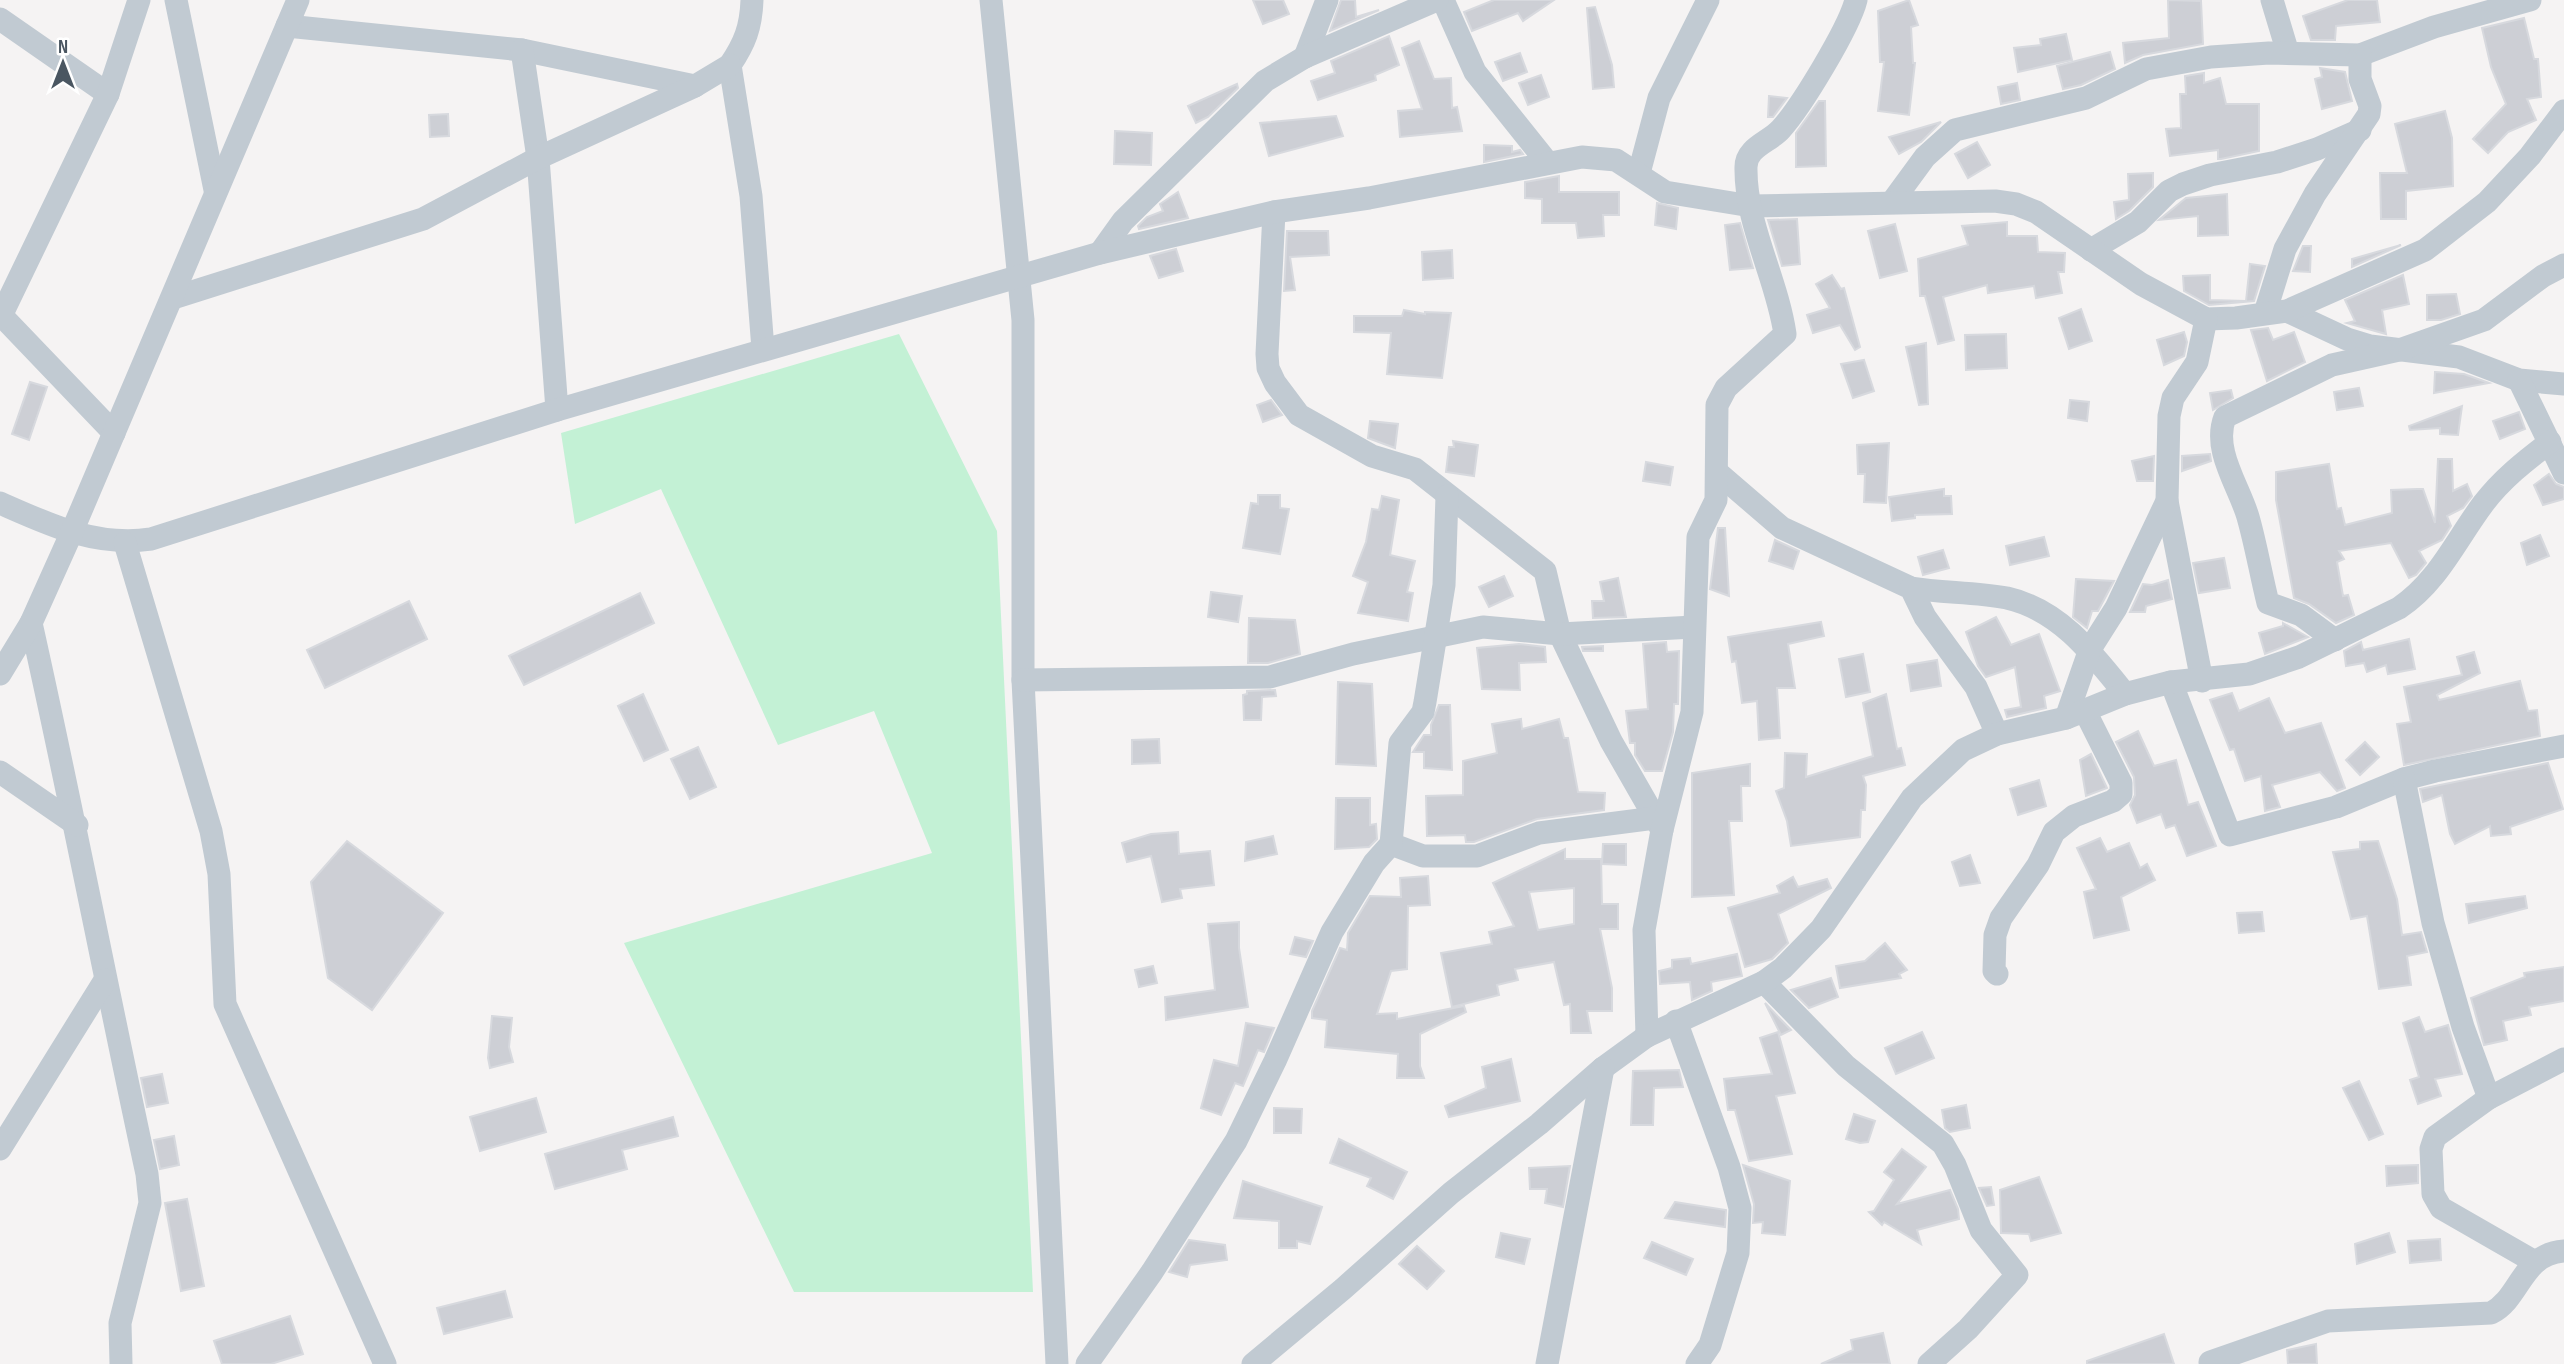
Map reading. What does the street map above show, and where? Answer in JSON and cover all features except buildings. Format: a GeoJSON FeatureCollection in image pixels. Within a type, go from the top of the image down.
{"type":"FeatureCollection","features":[{"type":"Feature","properties":{"kind":"street"},"geometry":{"type":"LineString","coordinates":[[114,433],[1,315],[108,93],[139,0]]}},
{"type":"Feature","properties":{"kind":"street"},"geometry":{"type":"LineString","coordinates":[[176,0],[215,190]]}},
{"type":"Feature","properties":{"kind":"street"},"geometry":{"type":"LineString","coordinates":[[0,674],[31,622],[71,534],[298,0]]}},
{"type":"Feature","properties":{"kind":"street"},"geometry":{"type":"LineString","coordinates":[[173,298],[423,219],[538,158],[695,86],[730,65],[745,44],[751,23],[752,0]]}},
{"type":"Feature","properties":{"kind":"street"},"geometry":{"type":"LineString","coordinates":[[991,0],[1020,278],[1024,349],[1023,680],[1057,1364]]}},
{"type":"Feature","properties":{"kind":"street"},"geometry":{"type":"LineString","coordinates":[[1305,57],[1327,0]]}},
{"type":"Feature","properties":{"kind":"street"},"geometry":{"type":"LineString","coordinates":[[1100,253],[1123,221],[1253,92],[1305,57],[1437,0]]}},
{"type":"Feature","properties":{"kind":"street"},"geometry":{"type":"LineString","coordinates":[[1443,0],[1475,72],[1547,162]]}},
{"type":"Feature","properties":{"kind":"street"},"geometry":{"type":"LineString","coordinates":[[1639,173],[1658,98],[1708,0]]}},
{"type":"Feature","properties":{"kind":"street"},"geometry":{"type":"LineString","coordinates":[[1647,1037],[1644,930],[1659,824],[1692,712],[1698,537],[1716,500],[1716,416],[1720,396],[1785,334],[1751,206],[1746,166],[1748,158],[1786,123],[1844,31],[1856,0]]}},
{"type":"Feature","properties":{"kind":"street"},"geometry":{"type":"LineString","coordinates":[[2272,0],[2288,53]]}},
{"type":"Feature","properties":{"kind":"street"},"geometry":{"type":"LineString","coordinates":[[1892,202],[1925,157],[1955,130],[2086,98],[2146,69],[2166,63],[2211,57],[2288,53],[2360,55],[2434,27],[2529,0]]}},
{"type":"Feature","properties":{"kind":"street"},"geometry":{"type":"LineString","coordinates":[[0,19],[108,93]]}},
{"type":"Feature","properties":{"kind":"street"},"geometry":{"type":"LineString","coordinates":[[287,26],[522,50],[695,86]]}},
{"type":"Feature","properties":{"kind":"street"},"geometry":{"type":"LineString","coordinates":[[522,50],[538,158],[557,410]]}},
{"type":"Feature","properties":{"kind":"street"},"geometry":{"type":"LineString","coordinates":[[2276,312],[2285,249],[2315,194],[2360,130],[2370,106],[2360,79],[2360,55]]}},
{"type":"Feature","properties":{"kind":"street"},"geometry":{"type":"LineString","coordinates":[[730,65],[751,196],[763,349]]}},
{"type":"Feature","properties":{"kind":"street"},"geometry":{"type":"LineString","coordinates":[[0,503],[71,534],[125,543],[160,537],[557,410],[1100,253],[1274,212],[1369,198],[1547,162],[1599,156],[1616,160],[1639,173],[1655,188],[1665,192],[1751,206],[1892,202],[2016,204],[2036,212],[2141,284],[2206,319],[2276,312],[2426,250],[2487,202],[2530,156],[2564,111]]}},
{"type":"Feature","properties":{"kind":"street"},"geometry":{"type":"LineString","coordinates":[[2091,250],[2138,222],[2176,188],[2210,175],[2277,162],[2317,149],[2360,130]]}},
{"type":"Feature","properties":{"kind":"street"},"geometry":{"type":"LineString","coordinates":[[1274,212],[1266,354],[1268,368],[1275,383],[1299,415],[1372,456],[1415,469],[1545,571],[1560,634],[1611,741],[1659,824]]}},
{"type":"Feature","properties":{"kind":"street"},"geometry":{"type":"LineString","coordinates":[[2335,640],[2301,615],[2268,603],[2248,515],[2227,466],[2223,420],[2225,416],[2315,372],[2399,350],[2484,320],[2543,276],[2564,265]]}},
{"type":"Feature","properties":{"kind":"street"},"geometry":{"type":"LineString","coordinates":[[2276,312],[2370,346],[2459,357],[2519,380],[2564,384]]}},
{"type":"Feature","properties":{"kind":"street"},"geometry":{"type":"LineString","coordinates":[[2202,681],[2167,501],[2169,416],[2173,398],[2197,362],[2206,319]]}},
{"type":"Feature","properties":{"kind":"street"},"geometry":{"type":"LineString","coordinates":[[2519,380],[2564,473]]}},
{"type":"Feature","properties":{"kind":"street"},"geometry":{"type":"LineString","coordinates":[[1253,1364],[1343,1289],[1451,1192],[1539,1124],[1604,1068],[1647,1037],[1676,1021],[1764,982],[1803,951],[1912,797],[1963,750],[1997,734],[2076,714],[2125,694],[2171,682],[2202,681],[2249,674],[2335,640],[2412,599],[2441,567],[2482,504],[2505,477],[2550,442]]}},
{"type":"Feature","properties":{"kind":"street"},"geometry":{"type":"LineString","coordinates":[[1718,473],[1782,528],[1911,589],[2008,599],[2053,618],[2090,649],[2125,694]]}},
{"type":"Feature","properties":{"kind":"street"},"geometry":{"type":"LineString","coordinates":[[1087,1364],[1152,1272],[1236,1141],[1275,1062],[1332,932],[1374,863],[1391,845],[1400,743],[1423,712],[1446,569],[1447,496]]}},
{"type":"Feature","properties":{"kind":"street"},"geometry":{"type":"LineString","coordinates":[[1997,974],[1994,971],[1995,935],[2001,918],[2038,864],[2053,832],[2074,816],[2113,801],[2121,794],[2121,783],[2076,714],[2090,649],[2116,608],[2167,501]]}},
{"type":"Feature","properties":{"kind":"street"},"geometry":{"type":"LineString","coordinates":[[125,543],[214,841],[219,874],[225,1004],[385,1364]]}},
{"type":"Feature","properties":{"kind":"street"},"geometry":{"type":"LineString","coordinates":[[1911,589],[1925,617],[1976,687],[1997,734]]}},
{"type":"Feature","properties":{"kind":"street"},"geometry":{"type":"LineString","coordinates":[[31,622],[77,825],[105,980],[147,1174],[150,1203],[120,1323],[121,1364]]}},
{"type":"Feature","properties":{"kind":"street"},"geometry":{"type":"LineString","coordinates":[[1023,680],[1269,677],[1353,654],[1483,628],[1560,634],[1694,627]]}},
{"type":"Feature","properties":{"kind":"street"},"geometry":{"type":"LineString","coordinates":[[2171,682],[2230,835],[2336,807],[2404,779],[2564,746]]}},
{"type":"Feature","properties":{"kind":"street"},"geometry":{"type":"LineString","coordinates":[[0,772],[77,825]]}},
{"type":"Feature","properties":{"kind":"street"},"geometry":{"type":"LineString","coordinates":[[2404,779],[2433,923],[2463,1027],[2490,1098]]}},
{"type":"Feature","properties":{"kind":"street"},"geometry":{"type":"LineString","coordinates":[[1391,845],[1423,856],[1477,856],[1539,834],[1659,824]]}},
{"type":"Feature","properties":{"kind":"street"},"geometry":{"type":"LineString","coordinates":[[0,1149],[105,980]]}},
{"type":"Feature","properties":{"kind":"street"},"geometry":{"type":"LineString","coordinates":[[1764,982],[1846,1066],[1943,1144],[1955,1165],[1981,1230],[2017,1275],[1968,1329],[1929,1364]]}},
{"type":"Feature","properties":{"kind":"street"},"geometry":{"type":"LineString","coordinates":[[1676,1021],[1732,1177],[1740,1208],[1738,1253],[1710,1345],[1697,1364]]}},
{"type":"Feature","properties":{"kind":"street"},"geometry":{"type":"LineString","coordinates":[[2535,1262],[2441,1208],[2433,1199],[2431,1149],[2435,1137],[2490,1098],[2564,1059]]}},
{"type":"Feature","properties":{"kind":"street"},"geometry":{"type":"LineString","coordinates":[[1547,1364],[1604,1068]]}},
{"type":"Feature","properties":{"kind":"street"},"geometry":{"type":"LineString","coordinates":[[2208,1363],[2328,1321],[2491,1312],[2500,1307],[2535,1262],[2549,1254],[2564,1251]]}},
{"type":"Feature","properties":{"kind":"green space"},"geometry":{"type":"Polygon","coordinates":[[[899,334],[997,531],[1033,1292],[794,1292],[624,943],[932,853],[874,711],[778,745],[661,489],[575,524],[561,433],[899,334]]]}}]}
